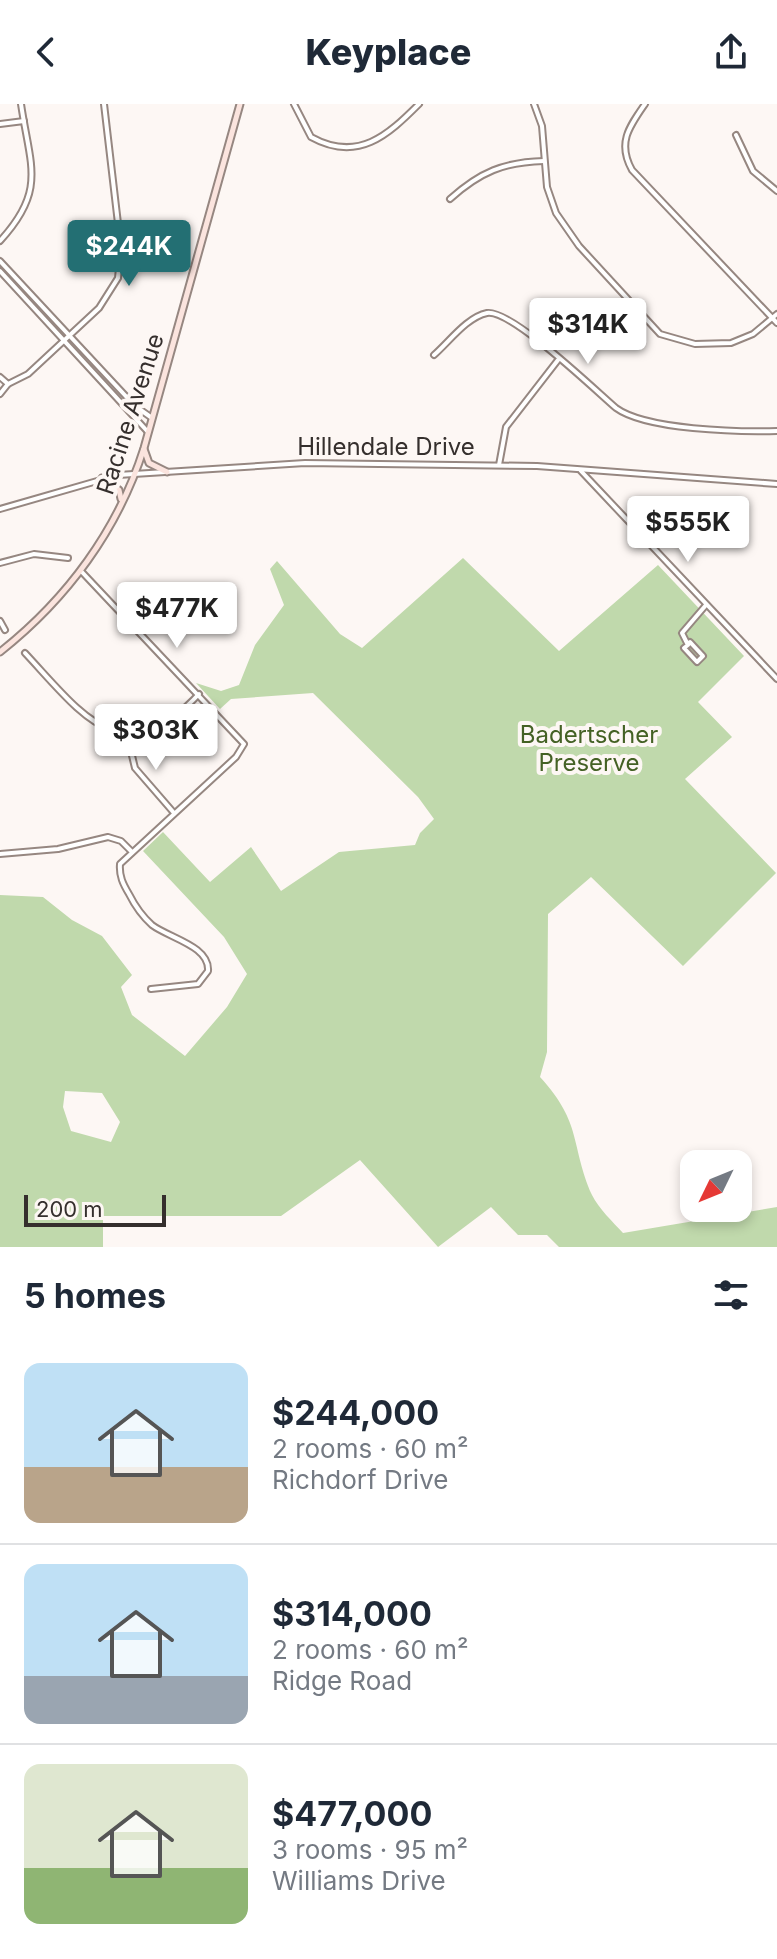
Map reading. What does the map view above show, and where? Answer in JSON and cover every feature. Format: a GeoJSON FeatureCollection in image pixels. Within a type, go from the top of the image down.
{"type":"FeatureCollection","features":[{"type":"Feature","properties":{"kind":"main road","name":"Racine Avenue"},"geometry":{"type":"LineString","coordinates":[[0,652],[47,611],[81,571],[121,504],[135,473],[240,104]]}},
{"type":"Feature","properties":{"kind":"main road"},"geometry":{"type":"LineString","coordinates":[[144,448],[149,463],[167,472]]}},
{"type":"Feature","properties":{"kind":"main road"},"geometry":{"type":"LineString","coordinates":[[102,478],[119,490],[121,504]]}},
{"type":"Feature","properties":{"kind":"street"},"geometry":{"type":"LineString","coordinates":[[0,241],[23,215],[32,191],[21,104]]}},
{"type":"Feature","properties":{"kind":"street"},"geometry":{"type":"LineString","coordinates":[[0,394],[8,384],[28,374],[70,336],[108,297],[120,271],[121,249],[104,104]]}},
{"type":"Feature","properties":{"kind":"street"},"geometry":{"type":"LineString","coordinates":[[294,104],[311,137],[325,143],[349,146],[381,139],[419,104]]}},
{"type":"Feature","properties":{"kind":"street"},"geometry":{"type":"LineString","coordinates":[[534,104],[542,126],[550,197],[564,227],[660,334],[687,343],[715,345],[746,338],[774,316]]}},
{"type":"Feature","properties":{"kind":"street"},"geometry":{"type":"LineString","coordinates":[[645,104],[625,136],[624,151],[632,170],[774,316],[777,323]]}},
{"type":"Feature","properties":{"kind":"street"},"geometry":{"type":"LineString","coordinates":[[0,124],[24,121]]}},
{"type":"Feature","properties":{"kind":"street"},"geometry":{"type":"LineString","coordinates":[[736,135],[753,171],[777,191]]}},
{"type":"Feature","properties":{"kind":"street"},"geometry":{"type":"LineString","coordinates":[[450,199],[491,169],[517,162],[544,161]]}},
{"type":"Feature","properties":{"kind":"street"},"geometry":{"type":"LineString","coordinates":[[0,261],[135,406],[152,418]]}},
{"type":"Feature","properties":{"kind":"street"},"geometry":{"type":"LineString","coordinates":[[0,271],[148,432]]}},
{"type":"Feature","properties":{"kind":"street"},"geometry":{"type":"LineString","coordinates":[[434,355],[470,321],[490,313],[512,322],[634,418],[664,424],[777,431]]}},
{"type":"Feature","properties":{"kind":"street"},"geometry":{"type":"LineString","coordinates":[[499,465],[506,427],[558,360]]}},
{"type":"Feature","properties":{"kind":"street"},"geometry":{"type":"LineString","coordinates":[[0,377],[8,384]]}},
{"type":"Feature","properties":{"kind":"street","name":"Hillendale Drive"},"geometry":{"type":"LineString","coordinates":[[0,509],[102,478],[135,473],[333,463],[499,465],[777,484]]}},
{"type":"Feature","properties":{"kind":"street"},"geometry":{"type":"LineString","coordinates":[[579,470],[777,679]]}},
{"type":"Feature","properties":{"kind":"street"},"geometry":{"type":"LineString","coordinates":[[0,563],[34,554],[68,558]]}},
{"type":"Feature","properties":{"kind":"street"},"geometry":{"type":"LineString","coordinates":[[81,571],[199,694],[244,746],[120,864],[120,875],[139,910],[158,929],[204,955],[209,966],[206,976],[198,984],[151,989]]}},
{"type":"Feature","properties":{"kind":"street"},"geometry":{"type":"LineString","coordinates":[[688,645],[682,633],[706,605]]}},
{"type":"Feature","properties":{"kind":"street"},"geometry":{"type":"LineString","coordinates":[[0,621],[5,630]]}},
{"type":"Feature","properties":{"kind":"street"},"geometry":{"type":"LineString","coordinates":[[690,642],[703,656],[697,662],[684,648],[688,645],[690,642]]}},
{"type":"Feature","properties":{"kind":"street"},"geometry":{"type":"LineString","coordinates":[[25,653],[90,720],[103,729],[127,735],[152,730],[170,721],[199,694]]}},
{"type":"Feature","properties":{"kind":"street"},"geometry":{"type":"LineString","coordinates":[[127,735],[135,768],[174,813]]}},
{"type":"Feature","properties":{"kind":"street"},"geometry":{"type":"LineString","coordinates":[[0,854],[58,849],[108,837],[121,841],[131,851]]}},
{"type":"Feature","properties":{"kind":"green space","name":"Badertscher Preserve"},"geometry":{"type":"Polygon","coordinates":[[[463,558],[559,651],[658,565],[744,656],[698,702],[732,737],[685,779],[776,873],[683,966],[591,877],[548,914],[547,1052],[540,1077],[570,1122],[592,1195],[623,1233],[688,1222],[752,1222],[752,1211],[777,1207],[777,1247],[559,1247],[547,1235],[518,1235],[491,1207],[438,1247],[360,1160],[281,1216],[103,1216],[103,1247],[0,1247],[0,895],[43,897],[72,920],[102,936],[132,975],[121,987],[132,1015],[185,1056],[227,1007],[247,974],[224,937],[143,851],[163,832],[210,882],[251,847],[281,891],[339,852],[415,845],[420,833],[434,819],[418,797],[313,693],[231,699],[220,709],[196,683],[221,691],[239,685],[255,645],[284,605],[270,569],[277,561],[340,634],[362,648],[463,558]],[[65,1091],[63,1107],[71,1131],[111,1142],[120,1122],[102,1093],[65,1091]]]}}]}
